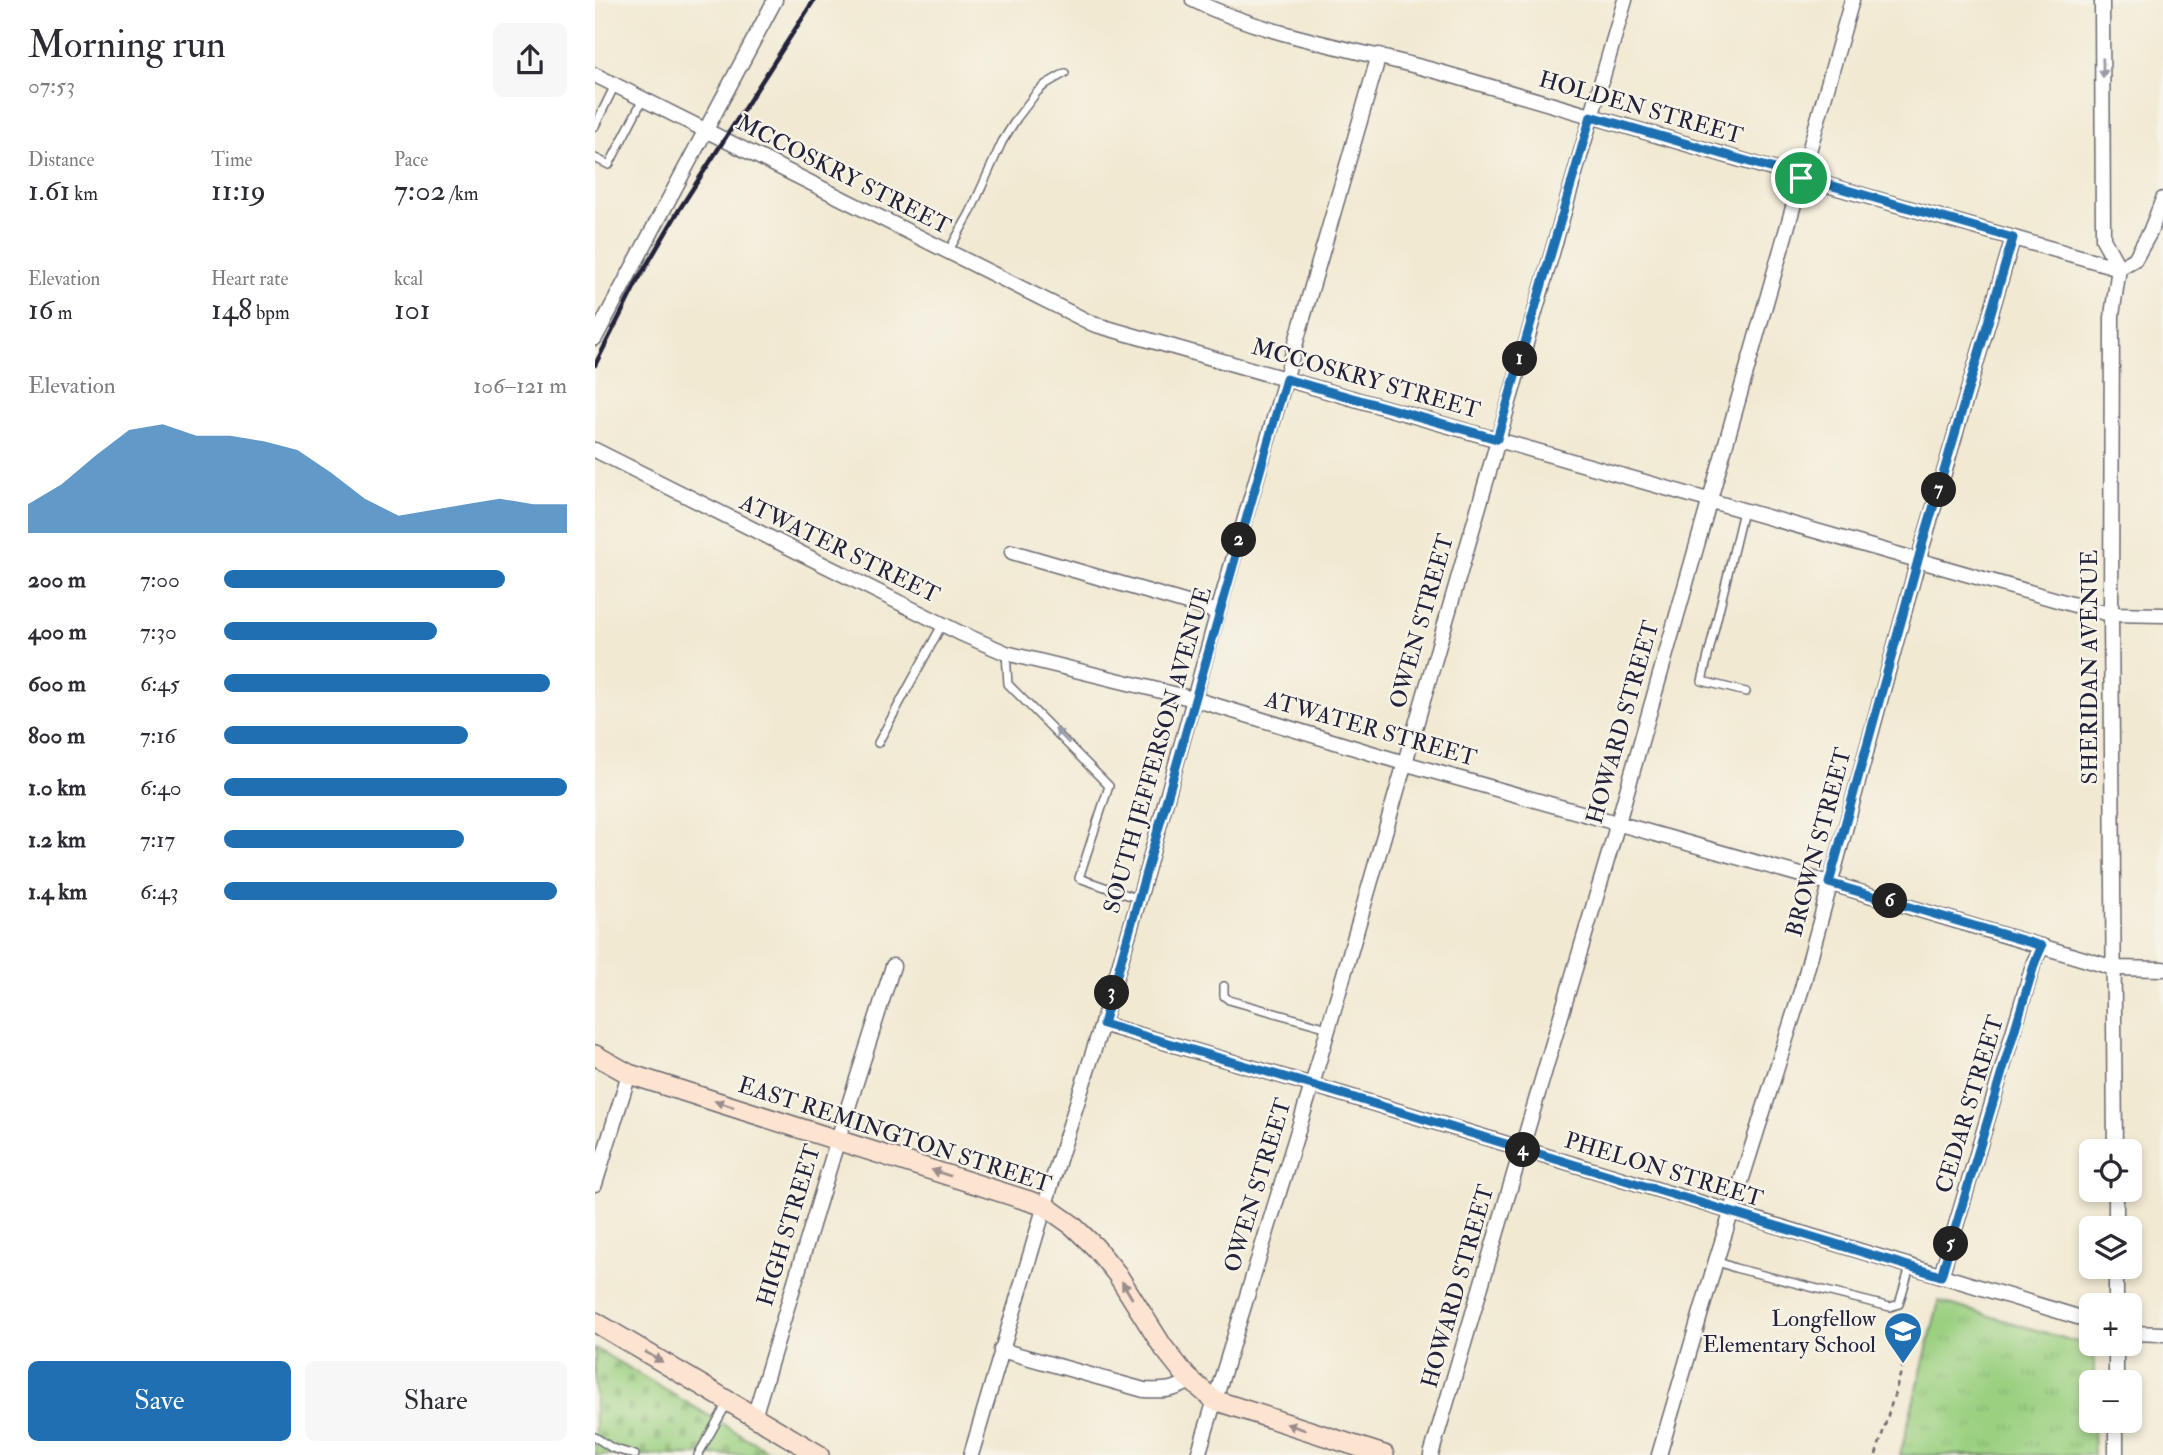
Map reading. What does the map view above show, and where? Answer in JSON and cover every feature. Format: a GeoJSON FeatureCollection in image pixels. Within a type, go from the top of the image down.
{"type":"FeatureCollection","features":[{"type":"Feature","properties":{"kind":"main road","name":"EAST REMINGTON STREET"},"geometry":{"type":"LineString","coordinates":[[595,1055],[629,1074],[1045,1206],[1072,1225],[1095,1247],[1117,1274],[1163,1347],[1191,1380],[1214,1400],[1384,1455]]}},
{"type":"Feature","properties":{"kind":"main road"},"geometry":{"type":"LineString","coordinates":[[595,1322],[819,1455]]}},
{"type":"Feature","properties":{"kind":"street"},"geometry":{"type":"LineString","coordinates":[[595,338],[775,0]]}},
{"type":"Feature","properties":{"kind":"street","name":"HOLDEN STREET"},"geometry":{"type":"LineString","coordinates":[[1192,0],[1239,19],[1379,55],[2119,268]]}},
{"type":"Feature","properties":{"kind":"street","name":"OWEN STREET"},"geometry":{"type":"LineString","coordinates":[[1198,1455],[1312,1085],[1625,0]]}},
{"type":"Feature","properties":{"kind":"street","name":"HOWARD STREET"},"geometry":{"type":"LineString","coordinates":[[1431,1455],[1618,822],[1852,0]]}},
{"type":"Feature","properties":{"kind":"street"},"geometry":{"type":"LineString","coordinates":[[2102,0],[2103,239],[2119,268],[2135,259],[2150,232],[2163,199]]}},
{"type":"Feature","properties":{"kind":"street","name":"SOUTH JEFFERSON AVENUE"},"geometry":{"type":"LineString","coordinates":[[971,1455],[1045,1206],[1103,1024],[1218,612],[1379,55]]}},
{"type":"Feature","properties":{"kind":"street","name":"MCCOSKRY STREET"},"geometry":{"type":"LineString","coordinates":[[595,75],[1093,324],[2111,614],[2163,615]]}},
{"type":"Feature","properties":{"kind":"street","name":"BROWN STREET"},"geometry":{"type":"LineString","coordinates":[[1659,1455],[1716,1261],[1802,988],[1918,561],[2013,238]]}},
{"type":"Feature","properties":{"kind":"street","name":"SHERIDAN AVENUE"},"geometry":{"type":"LineString","coordinates":[[2115,1139],[2112,315],[2119,268]]}},
{"type":"Feature","properties":{"kind":"street","name":"ATWATER STREET"},"geometry":{"type":"LineString","coordinates":[[595,450],[1006,653],[1194,699],[1403,763],[1618,822],[2114,968],[2163,969]]}},
{"type":"Feature","properties":{"kind":"street"},"geometry":{"type":"LineString","coordinates":[[1012,552],[1218,612]]}},
{"type":"Feature","properties":{"kind":"street","name":"CEDAR STREET"},"geometry":{"type":"LineString","coordinates":[[1941,1276],[2042,946]]}},
{"type":"Feature","properties":{"kind":"street","name":"HIGH STREET"},"geometry":{"type":"LineString","coordinates":[[754,1417],[893,966]]}},
{"type":"Feature","properties":{"kind":"street","name":"PHELON STREET"},"geometry":{"type":"LineString","coordinates":[[1103,1024],[2079,1317]]}},
{"type":"Feature","properties":{"kind":"street"},"geometry":{"type":"LineString","coordinates":[[595,1184],[629,1074]]}},
{"type":"Feature","properties":{"kind":"street"},"geometry":{"type":"LineString","coordinates":[[2142,1333],[2163,1334]]}},
{"type":"Feature","properties":{"kind":"street"},"geometry":{"type":"LineString","coordinates":[[1001,1350],[1144,1390],[1164,1391],[1179,1388],[1191,1380]]}},
{"type":"Feature","properties":{"kind":"street"},"geometry":{"type":"LineString","coordinates":[[2116,1433],[2116,1455]]}},
{"type":"Feature","properties":{"kind":"lane"},"geometry":{"type":"LineString","coordinates":[[948,252],[1012,126],[1037,92],[1065,73]]}},
{"type":"Feature","properties":{"kind":"lane"},"geometry":{"type":"LineString","coordinates":[[595,126],[615,85]]}},
{"type":"Feature","properties":{"kind":"lane"},"geometry":{"type":"LineString","coordinates":[[595,158],[608,165],[643,99]]}},
{"type":"Feature","properties":{"kind":"lane"},"geometry":{"type":"LineString","coordinates":[[1744,510],[1702,681],[1746,692]]}},
{"type":"Feature","properties":{"kind":"lane"},"geometry":{"type":"LineString","coordinates":[[878,743],[943,624]]}},
{"type":"Feature","properties":{"kind":"lane"},"geometry":{"type":"LineString","coordinates":[[1006,653],[1008,684],[1109,786],[1079,878],[1139,899]]}},
{"type":"Feature","properties":{"kind":"lane"},"geometry":{"type":"LineString","coordinates":[[1224,986],[1224,996],[1230,1000],[1328,1028]]}},
{"type":"Feature","properties":{"kind":"lane"},"geometry":{"type":"LineString","coordinates":[[1716,1261],[1890,1307],[1899,1304],[1910,1267]]}},
{"type":"Feature","properties":{"kind":"lane"},"geometry":{"type":"LineString","coordinates":[[698,1455],[729,1402]]}},
{"type":"Feature","properties":{"kind":"lane"},"geometry":{"type":"LineString","coordinates":[[595,1437],[612,1448],[635,1455]]}},
{"type":"Feature","properties":{"kind":"path"},"geometry":{"type":"LineString","coordinates":[[1876,1455],[1911,1339]]}},
{"type":"Feature","properties":{"kind":"green space"},"geometry":{"type":"Polygon","coordinates":[[[1939,1301],[2079,1343],[2079,1356],[2094,1356],[2094,1370],[2079,1370],[2079,1433],[2093,1433],[2094,1455],[1900,1455],[1939,1301]]]}},
{"type":"Feature","properties":{"kind":"green space"},"geometry":{"type":"Polygon","coordinates":[[[595,1348],[775,1455],[595,1455],[595,1348]]]}},
{"type":"Feature","properties":{"kind":"railway"},"geometry":{"type":"LineString","coordinates":[[595,365],[638,280],[679,210],[814,0]]}},
{"type":"Feature","properties":{"kind":"place","name":"Longfellow Elementary School"},"geometry":{"type":"Point","coordinates":[1903,1365]}},
{"type":"Feature","properties":{"kind":"route"},"geometry":{"type":"LineString","coordinates":[[1591,116],[1801,178],[2013,238],[1923,542],[1829,883],[2042,946],[1941,1276],[1103,1024],[1286,379],[1497,439],[1591,116]]}}]}
